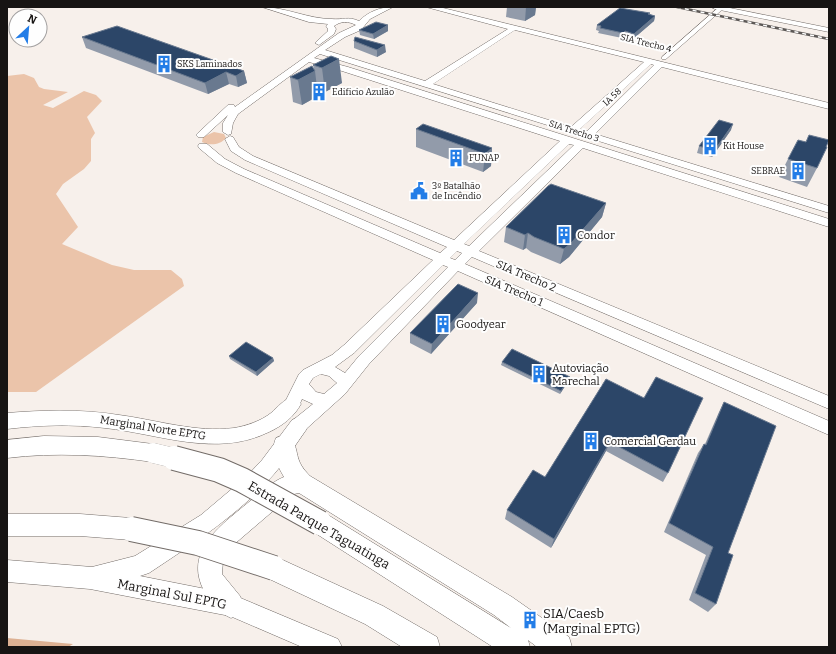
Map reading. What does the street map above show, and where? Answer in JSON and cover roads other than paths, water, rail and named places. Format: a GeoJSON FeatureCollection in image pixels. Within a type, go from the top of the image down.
{"type":"FeatureCollection","features":[{"type":"Feature","properties":{"kind":"highway","name":"Estrada Parque Taguatinga"},"geometry":{"type":"LineString","coordinates":[[7,449],[74,444],[99,446],[153,453],[182,459],[219,470],[242,480],[320,522],[517,647]]}},
{"type":"Feature","properties":{"kind":"highway"},"geometry":{"type":"LineString","coordinates":[[284,444],[285,455],[292,473],[302,483],[503,606],[558,647]]}},
{"type":"Feature","properties":{"kind":"highway"},"geometry":{"type":"LineString","coordinates":[[231,605],[214,587],[209,575],[209,566],[212,556],[223,539],[279,492],[289,485],[302,483]]}},
{"type":"Feature","properties":{"kind":"highway"},"geometry":{"type":"LineString","coordinates":[[7,525],[80,525],[131,529],[198,543],[274,568],[374,615],[426,647]]}},
{"type":"Feature","properties":{"kind":"main road"},"geometry":{"type":"LineString","coordinates":[[266,7],[332,26],[342,32],[351,31]]}},
{"type":"Feature","properties":{"kind":"main road"},"geometry":{"type":"LineString","coordinates":[[332,26],[361,16],[378,7]]}},
{"type":"Feature","properties":{"kind":"main road"},"geometry":{"type":"LineString","coordinates":[[225,140],[228,121],[231,116],[308,59],[319,56],[342,35],[358,28],[359,24],[370,16],[389,7]]}},
{"type":"Feature","properties":{"kind":"main road"},"geometry":{"type":"LineString","coordinates":[[430,7],[446,9],[514,28],[596,48],[619,51],[649,62],[662,61],[778,90],[829,106]]}},
{"type":"Feature","properties":{"kind":"main road","name":"SIA Trecho 4"},"geometry":{"type":"LineString","coordinates":[[458,7],[608,44],[619,51],[662,61]]}},
{"type":"Feature","properties":{"kind":"main road"},"geometry":{"type":"LineString","coordinates":[[719,7],[829,30]]}},
{"type":"Feature","properties":{"kind":"main road"},"geometry":{"type":"LineString","coordinates":[[346,20],[355,21],[359,24]]}},
{"type":"Feature","properties":{"kind":"main road"},"geometry":{"type":"LineString","coordinates":[[202,140],[231,107],[329,36],[332,26]]}},
{"type":"Feature","properties":{"kind":"main road"},"geometry":{"type":"LineString","coordinates":[[426,84],[514,28]]}},
{"type":"Feature","properties":{"kind":"main road"},"geometry":{"type":"LineString","coordinates":[[596,48],[605,48],[608,44]]}},
{"type":"Feature","properties":{"kind":"main road","name":"SIA Trecho 3"},"geometry":{"type":"LineString","coordinates":[[319,56],[332,55],[545,121],[574,132],[592,132],[696,169],[829,210]]}},
{"type":"Feature","properties":{"kind":"main road"},"geometry":{"type":"LineString","coordinates":[[319,56],[532,128],[574,132],[581,144],[829,223]]}},
{"type":"Feature","properties":{"kind":"main road","name":"IA 58"},"geometry":{"type":"LineString","coordinates":[[592,132],[662,61]]}},
{"type":"Feature","properties":{"kind":"main road","name":"IA 58"},"geometry":{"type":"LineString","coordinates":[[319,368],[349,349],[574,132],[649,62]]}},
{"type":"Feature","properties":{"kind":"main road"},"geometry":{"type":"LineString","coordinates":[[778,90],[829,98]]}},
{"type":"Feature","properties":{"kind":"main road"},"geometry":{"type":"LineString","coordinates":[[618,91],[630,94]]}},
{"type":"Feature","properties":{"kind":"main road"},"geometry":{"type":"LineString","coordinates":[[510,121],[522,120],[523,117],[519,113]]}},
{"type":"Feature","properties":{"kind":"main road"},"geometry":{"type":"LineString","coordinates":[[532,128],[530,124],[532,122],[545,121]]}},
{"type":"Feature","properties":{"kind":"main road"},"geometry":{"type":"LineString","coordinates":[[202,140],[215,130],[225,140]]}},
{"type":"Feature","properties":{"kind":"main road"},"geometry":{"type":"LineString","coordinates":[[202,140],[225,140]]}},
{"type":"Feature","properties":{"kind":"main road","name":"SIA Trecho 1"},"geometry":{"type":"LineString","coordinates":[[202,140],[221,161],[240,171],[408,246],[629,340],[829,428]]}},
{"type":"Feature","properties":{"kind":"main road","name":"SIA Trecho 2"},"geometry":{"type":"LineString","coordinates":[[225,140],[249,158],[829,403]]}},
{"type":"Feature","properties":{"kind":"main road"},"geometry":{"type":"LineString","coordinates":[[90,578],[141,565],[208,522],[253,483],[270,466],[298,425],[334,396],[364,360],[456,266],[581,144]]}},
{"type":"Feature","properties":{"kind":"main road"},"geometry":{"type":"LineString","coordinates":[[687,178],[697,178],[703,176],[701,172],[696,169]]}},
{"type":"Feature","properties":{"kind":"main road"},"geometry":{"type":"LineString","coordinates":[[718,188],[711,181],[714,178],[723,177]]}},
{"type":"Feature","properties":{"kind":"main road"},"geometry":{"type":"LineString","coordinates":[[408,246],[409,237],[417,229]]}},
{"type":"Feature","properties":{"kind":"main road"},"geometry":{"type":"LineString","coordinates":[[596,326],[602,326],[609,322],[612,316],[607,309]]}},
{"type":"Feature","properties":{"kind":"main road"},"geometry":{"type":"LineString","coordinates":[[629,340],[626,336],[628,326],[639,324]]}},
{"type":"Feature","properties":{"kind":"main road"},"geometry":{"type":"LineString","coordinates":[[327,401],[308,396],[301,384],[308,374],[319,368],[334,372],[342,377],[346,382]]}},
{"type":"Feature","properties":{"kind":"main road","name":"Marginal Norte EPTG"},"geometry":{"type":"LineString","coordinates":[[7,421],[30,418],[82,418],[118,422],[194,436],[229,437],[242,435],[268,424],[292,404],[301,384]]}},
{"type":"Feature","properties":{"kind":"main road","name":"Marginal Sul EPTG"},"geometry":{"type":"LineString","coordinates":[[7,571],[90,578],[231,605],[330,647]]}},
{"type":"Feature","properties":{"kind":"street"},"geometry":{"type":"LineString","coordinates":[[662,61],[719,7]]}},
{"type":"Feature","properties":{"kind":"railway"},"geometry":{"type":"LineString","coordinates":[[677,7],[829,39]]}},
{"type":"Feature","properties":{"kind":"place","name":"SKS Laminados"},"geometry":{"type":"Point","coordinates":[164,64]}},
{"type":"Feature","properties":{"kind":"place","name":"Edificio Azulão"},"geometry":{"type":"Point","coordinates":[319,92]}},
{"type":"Feature","properties":{"kind":"place","name":"Kit House"},"geometry":{"type":"Point","coordinates":[710,146]}},
{"type":"Feature","properties":{"kind":"place","name":"FUNAP"},"geometry":{"type":"Point","coordinates":[456,158]}},
{"type":"Feature","properties":{"kind":"place","name":"SEBRAE"},"geometry":{"type":"Point","coordinates":[798,171]}},
{"type":"Feature","properties":{"kind":"place","name":"3º Batalhão de Incêndio"},"geometry":{"type":"Point","coordinates":[419,191]}},
{"type":"Feature","properties":{"kind":"place","name":"Condor"},"geometry":{"type":"Point","coordinates":[564,235]}},
{"type":"Feature","properties":{"kind":"place","name":"Goodyear"},"geometry":{"type":"Point","coordinates":[443,324]}},
{"type":"Feature","properties":{"kind":"place","name":"Autoviação Marechal"},"geometry":{"type":"Point","coordinates":[539,374]}},
{"type":"Feature","properties":{"kind":"place","name":"Comercial Gerdau"},"geometry":{"type":"Point","coordinates":[591,441]}},
{"type":"Feature","properties":{"kind":"place","name":"SIA/Caesb (Marginal EPTG)"},"geometry":{"type":"Point","coordinates":[530,620]}}]}
